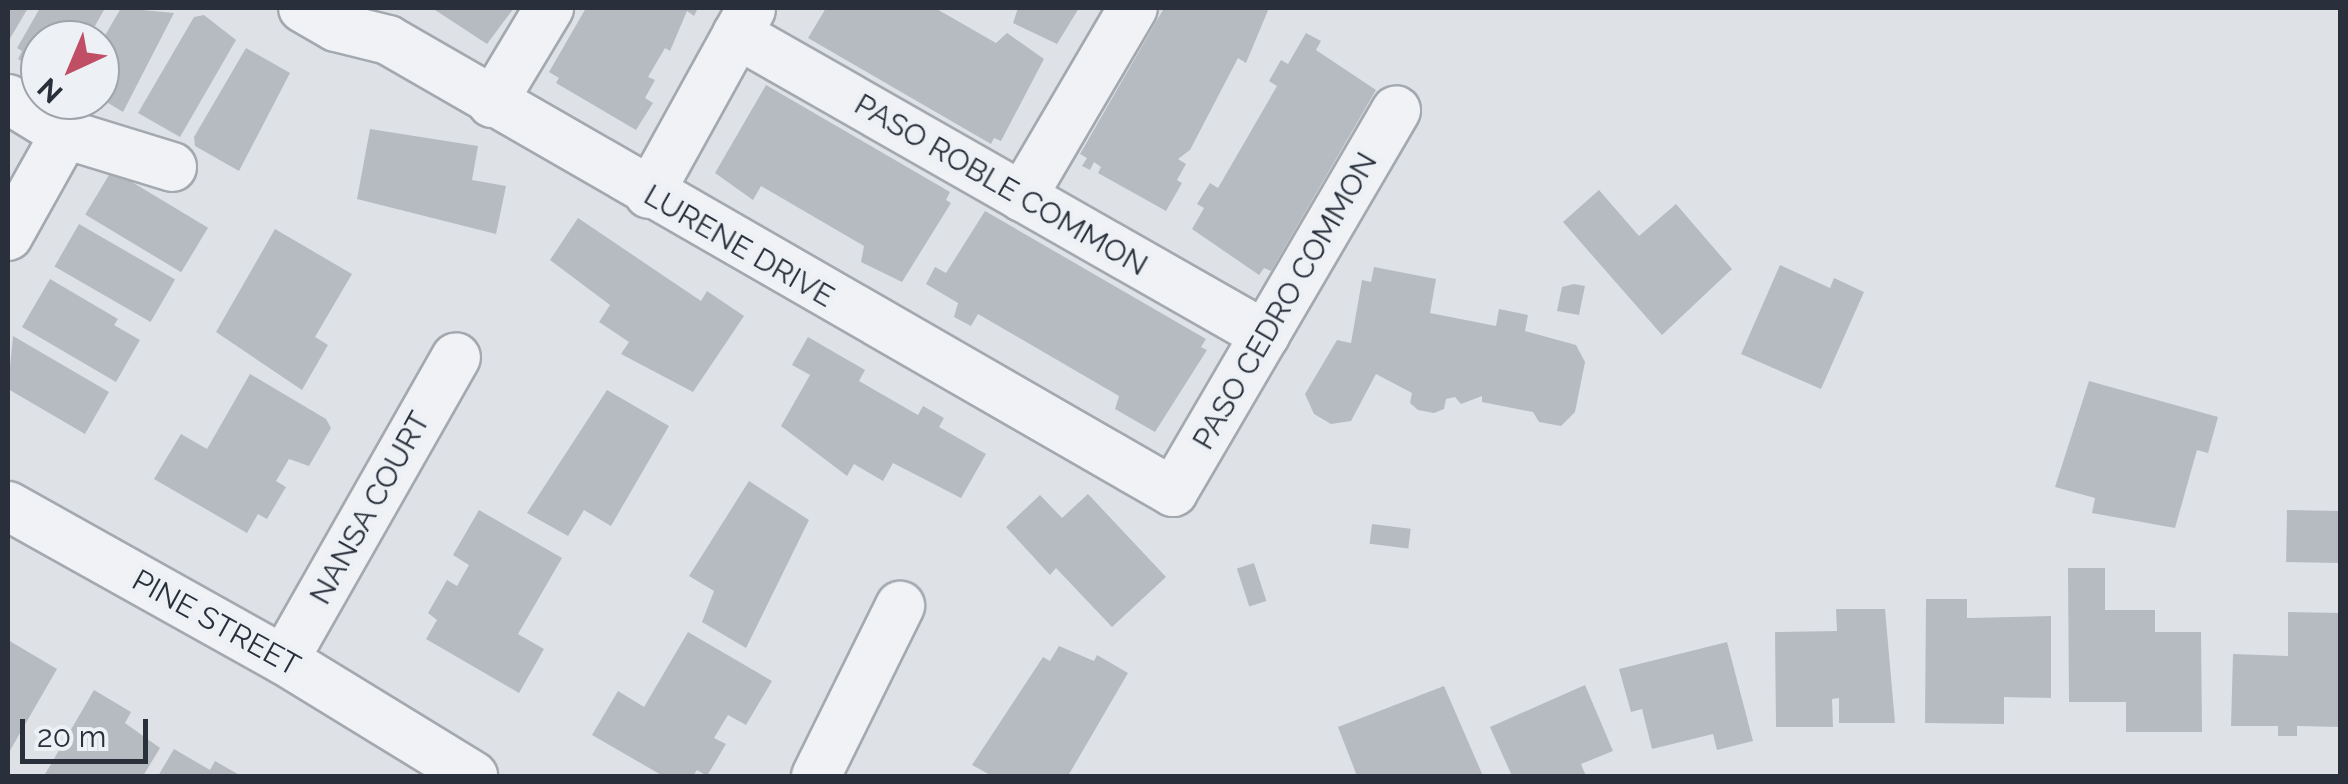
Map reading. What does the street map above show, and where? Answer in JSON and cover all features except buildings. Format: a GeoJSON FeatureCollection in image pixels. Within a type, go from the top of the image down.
{"type":"FeatureCollection","features":[{"type":"Feature","properties":{"kind":"street","name":"LURENE DRIVE"},"geometry":{"type":"LineString","coordinates":[[304,8],[336,27],[388,40],[649,194],[1173,492]]}},
{"type":"Feature","properties":{"kind":"street"},"geometry":{"type":"LineString","coordinates":[[492,103],[549,8]]}},
{"type":"Feature","properties":{"kind":"street"},"geometry":{"type":"LineString","coordinates":[[1022,198],[1133,8]]}},
{"type":"Feature","properties":{"kind":"street"},"geometry":{"type":"LineString","coordinates":[[649,194],[744,21]]}},
{"type":"Feature","properties":{"kind":"street","name":"PASO ROBLE COMMON"},"geometry":{"type":"LineString","coordinates":[[744,21],[1022,198],[1265,335]]}},
{"type":"Feature","properties":{"kind":"street"},"geometry":{"type":"LineString","coordinates":[[8,99],[66,134],[172,167]]}},
{"type":"Feature","properties":{"kind":"street","name":"PASO CEDRO COMMON"},"geometry":{"type":"LineString","coordinates":[[1173,492],[1396,110]]}},
{"type":"Feature","properties":{"kind":"street"},"geometry":{"type":"LineString","coordinates":[[8,236],[66,134]]}},
{"type":"Feature","properties":{"kind":"street","name":"NANSA COURT"},"geometry":{"type":"LineString","coordinates":[[284,660],[456,357]]}},
{"type":"Feature","properties":{"kind":"street","name":"PINE STREET"},"geometry":{"type":"LineString","coordinates":[[8,506],[284,660],[473,776]]}},
{"type":"Feature","properties":{"kind":"street"},"geometry":{"type":"LineString","coordinates":[[816,776],[900,606]]}}]}
